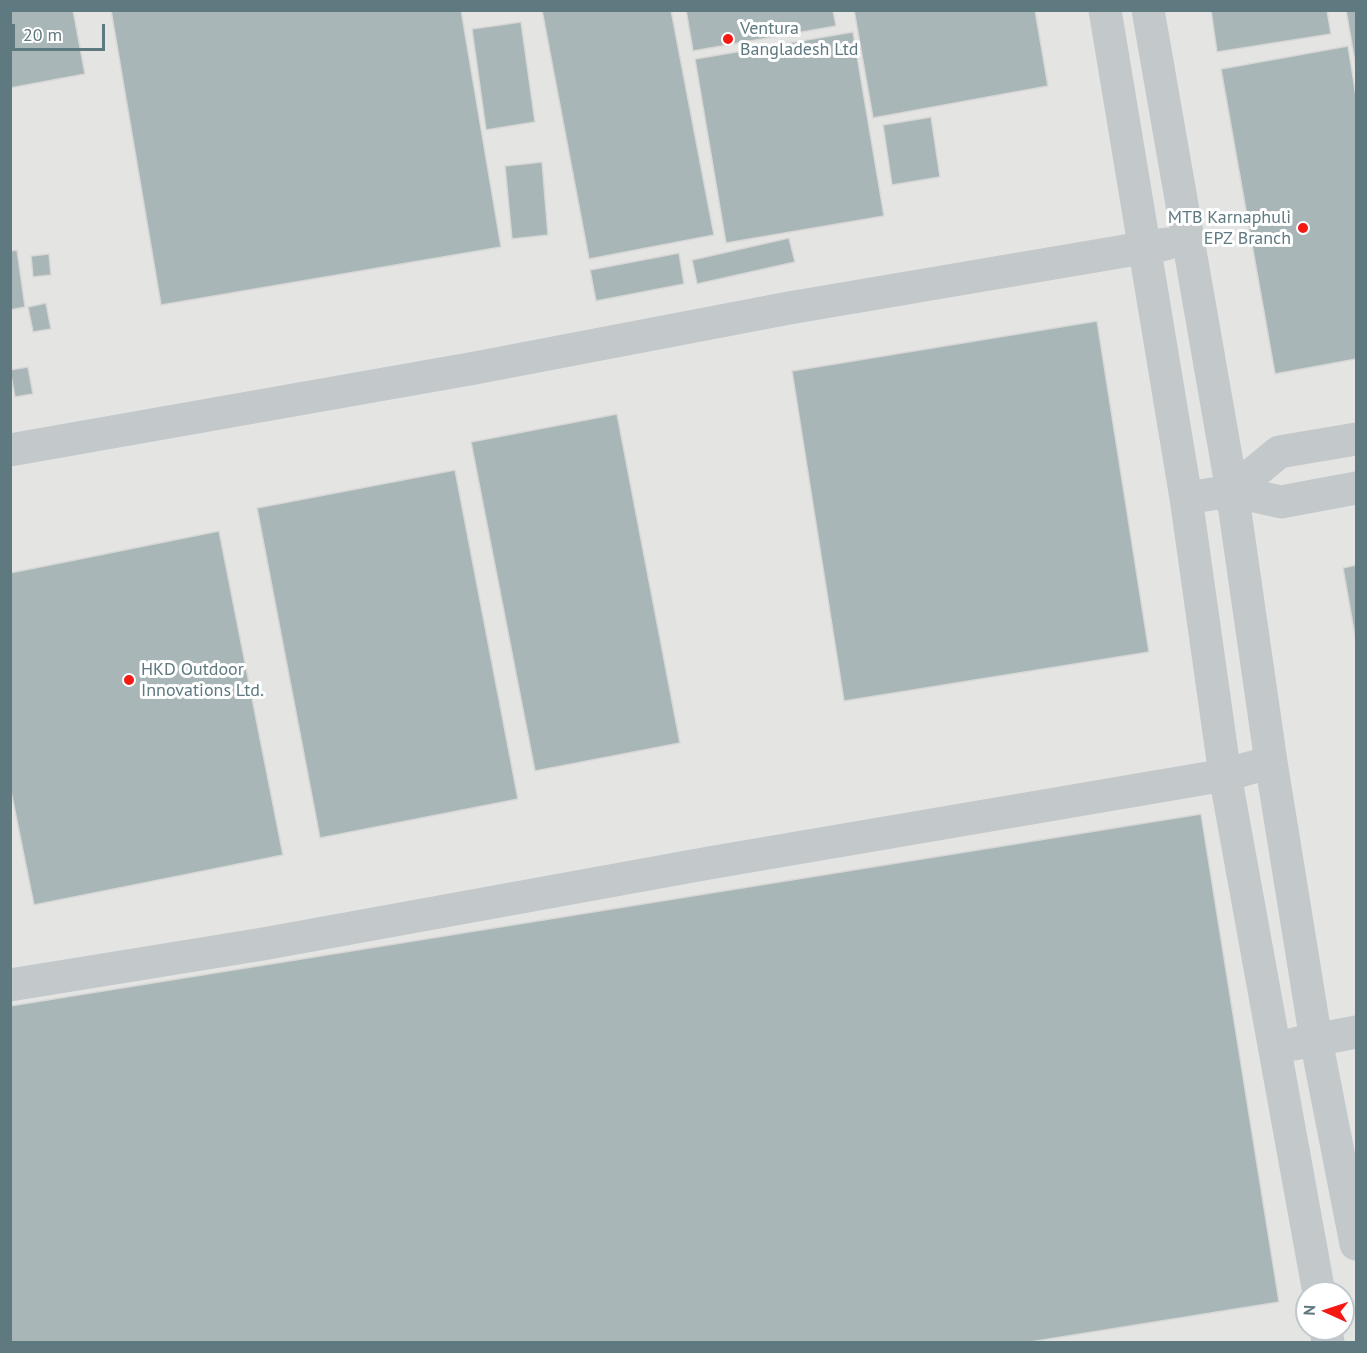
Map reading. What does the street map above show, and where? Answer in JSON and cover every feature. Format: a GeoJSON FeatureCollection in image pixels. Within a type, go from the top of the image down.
{"type":"FeatureCollection","features":[{"type":"Feature","properties":{"kind":"street"},"geometry":{"type":"LineString","coordinates":[[1105,10],[1186,498],[1224,775],[1317,1281]]}},
{"type":"Feature","properties":{"kind":"street"},"geometry":{"type":"LineString","coordinates":[[1148,10],[1232,491],[1271,762],[1316,1040],[1356,1244]]}},
{"type":"Feature","properties":{"kind":"street"},"geometry":{"type":"LineString","coordinates":[[10,450],[476,368],[789,308],[1188,240]]}},
{"type":"Feature","properties":{"kind":"street"},"geometry":{"type":"LineString","coordinates":[[1232,491],[1279,452],[1356,439]]}},
{"type":"Feature","properties":{"kind":"street"},"geometry":{"type":"LineString","coordinates":[[1186,498],[1232,491],[1281,502],[1356,488]]}},
{"type":"Feature","properties":{"kind":"street"},"geometry":{"type":"LineString","coordinates":[[10,985],[263,944],[709,863],[1224,775],[1271,762]]}},
{"type":"Feature","properties":{"kind":"street"},"geometry":{"type":"LineString","coordinates":[[1275,1049],[1356,1032]]}},
{"type":"Feature","properties":{"kind":"shaded area"},"geometry":{"type":"Polygon","coordinates":[[[10,11],[1356,11],[1356,1342],[11,1342],[10,11]]]}},
{"type":"Feature","properties":{"kind":"building"},"geometry":{"type":"Polygon","coordinates":[[[10,10],[73,10],[85,74],[10,88],[10,10]]]}},
{"type":"Feature","properties":{"kind":"building"},"geometry":{"type":"Polygon","coordinates":[[[111,10],[461,10],[501,247],[161,305],[111,10]]]}},
{"type":"Feature","properties":{"kind":"building"},"geometry":{"type":"Polygon","coordinates":[[[542,10],[671,10],[714,235],[589,259],[542,10]]]}},
{"type":"Feature","properties":{"kind":"building","name":"Ventura Bangladesh Ltd"},"geometry":{"type":"Polygon","coordinates":[[[686,10],[833,10],[836,26],[693,51],[686,10]]]}},
{"type":"Feature","properties":{"kind":"building"},"geometry":{"type":"Polygon","coordinates":[[[854,10],[1035,10],[1048,86],[873,118],[854,10]]]}},
{"type":"Feature","properties":{"kind":"building"},"geometry":{"type":"Polygon","coordinates":[[[1211,10],[1327,10],[1331,34],[1217,52],[1211,10]]]}},
{"type":"Feature","properties":{"kind":"building"},"geometry":{"type":"Polygon","coordinates":[[[1346,10],[1356,10],[1356,68],[1346,10]]]}},
{"type":"Feature","properties":{"kind":"building"},"geometry":{"type":"Polygon","coordinates":[[[521,22],[535,122],[486,130],[472,29],[521,22]]]}},
{"type":"Feature","properties":{"kind":"building"},"geometry":{"type":"Polygon","coordinates":[[[853,32],[884,216],[726,243],[695,59],[853,32]]]}},
{"type":"Feature","properties":{"kind":"building","name":"MTB Karnaphuli EPZ Branch"},"geometry":{"type":"Polygon","coordinates":[[[1348,46],[1356,96],[1356,359],[1275,374],[1221,69],[1348,46]]]}},
{"type":"Feature","properties":{"kind":"building"},"geometry":{"type":"Polygon","coordinates":[[[931,117],[940,177],[892,185],[883,125],[931,117]]]}},
{"type":"Feature","properties":{"kind":"building"},"geometry":{"type":"Polygon","coordinates":[[[542,162],[548,235],[512,239],[505,166],[542,162]]]}},
{"type":"Feature","properties":{"kind":"building"},"geometry":{"type":"Polygon","coordinates":[[[789,238],[795,262],[697,284],[692,260],[789,238]]]}},
{"type":"Feature","properties":{"kind":"building"},"geometry":{"type":"Polygon","coordinates":[[[17,250],[25,307],[10,310],[10,251],[17,250]]]}},
{"type":"Feature","properties":{"kind":"building"},"geometry":{"type":"Polygon","coordinates":[[[679,253],[684,284],[596,301],[590,270],[679,253]]]}},
{"type":"Feature","properties":{"kind":"building"},"geometry":{"type":"Polygon","coordinates":[[[49,254],[51,275],[33,277],[31,256],[49,254]]]}},
{"type":"Feature","properties":{"kind":"building"},"geometry":{"type":"Polygon","coordinates":[[[46,303],[51,329],[33,332],[28,307],[46,303]]]}},
{"type":"Feature","properties":{"kind":"building"},"geometry":{"type":"Polygon","coordinates":[[[1097,321],[1149,652],[844,701],[792,371],[1097,321]]]}},
{"type":"Feature","properties":{"kind":"building"},"geometry":{"type":"Polygon","coordinates":[[[28,367],[33,394],[15,397],[10,370],[28,367]]]}},
{"type":"Feature","properties":{"kind":"building"},"geometry":{"type":"Polygon","coordinates":[[[617,414],[680,743],[535,771],[471,442],[617,414]]]}},
{"type":"Feature","properties":{"kind":"building"},"geometry":{"type":"Polygon","coordinates":[[[455,470],[518,799],[320,838],[257,508],[455,470]]]}},
{"type":"Feature","properties":{"kind":"building","name":"HKD Outdoor Innovations Ltd."},"geometry":{"type":"Polygon","coordinates":[[[219,531],[283,855],[34,905],[10,786],[10,573],[219,531]]]}},
{"type":"Feature","properties":{"kind":"building"},"geometry":{"type":"Polygon","coordinates":[[[1356,565],[1356,642],[1343,568],[1356,565]]]}},
{"type":"Feature","properties":{"kind":"building"},"geometry":{"type":"Polygon","coordinates":[[[1201,814],[1279,1302],[1030,1342],[10,1342],[10,1006],[1201,814]]]}},
{"type":"Feature","properties":{"kind":"place","name":"Ventura Bangladesh Ltd"},"geometry":{"type":"Point","coordinates":[728,39]}},
{"type":"Feature","properties":{"kind":"place","name":"MTB Karnaphuli EPZ Branch"},"geometry":{"type":"Point","coordinates":[1303,228]}},
{"type":"Feature","properties":{"kind":"place","name":"HKD Outdoor Innovations Ltd."},"geometry":{"type":"Point","coordinates":[129,680]}}]}
